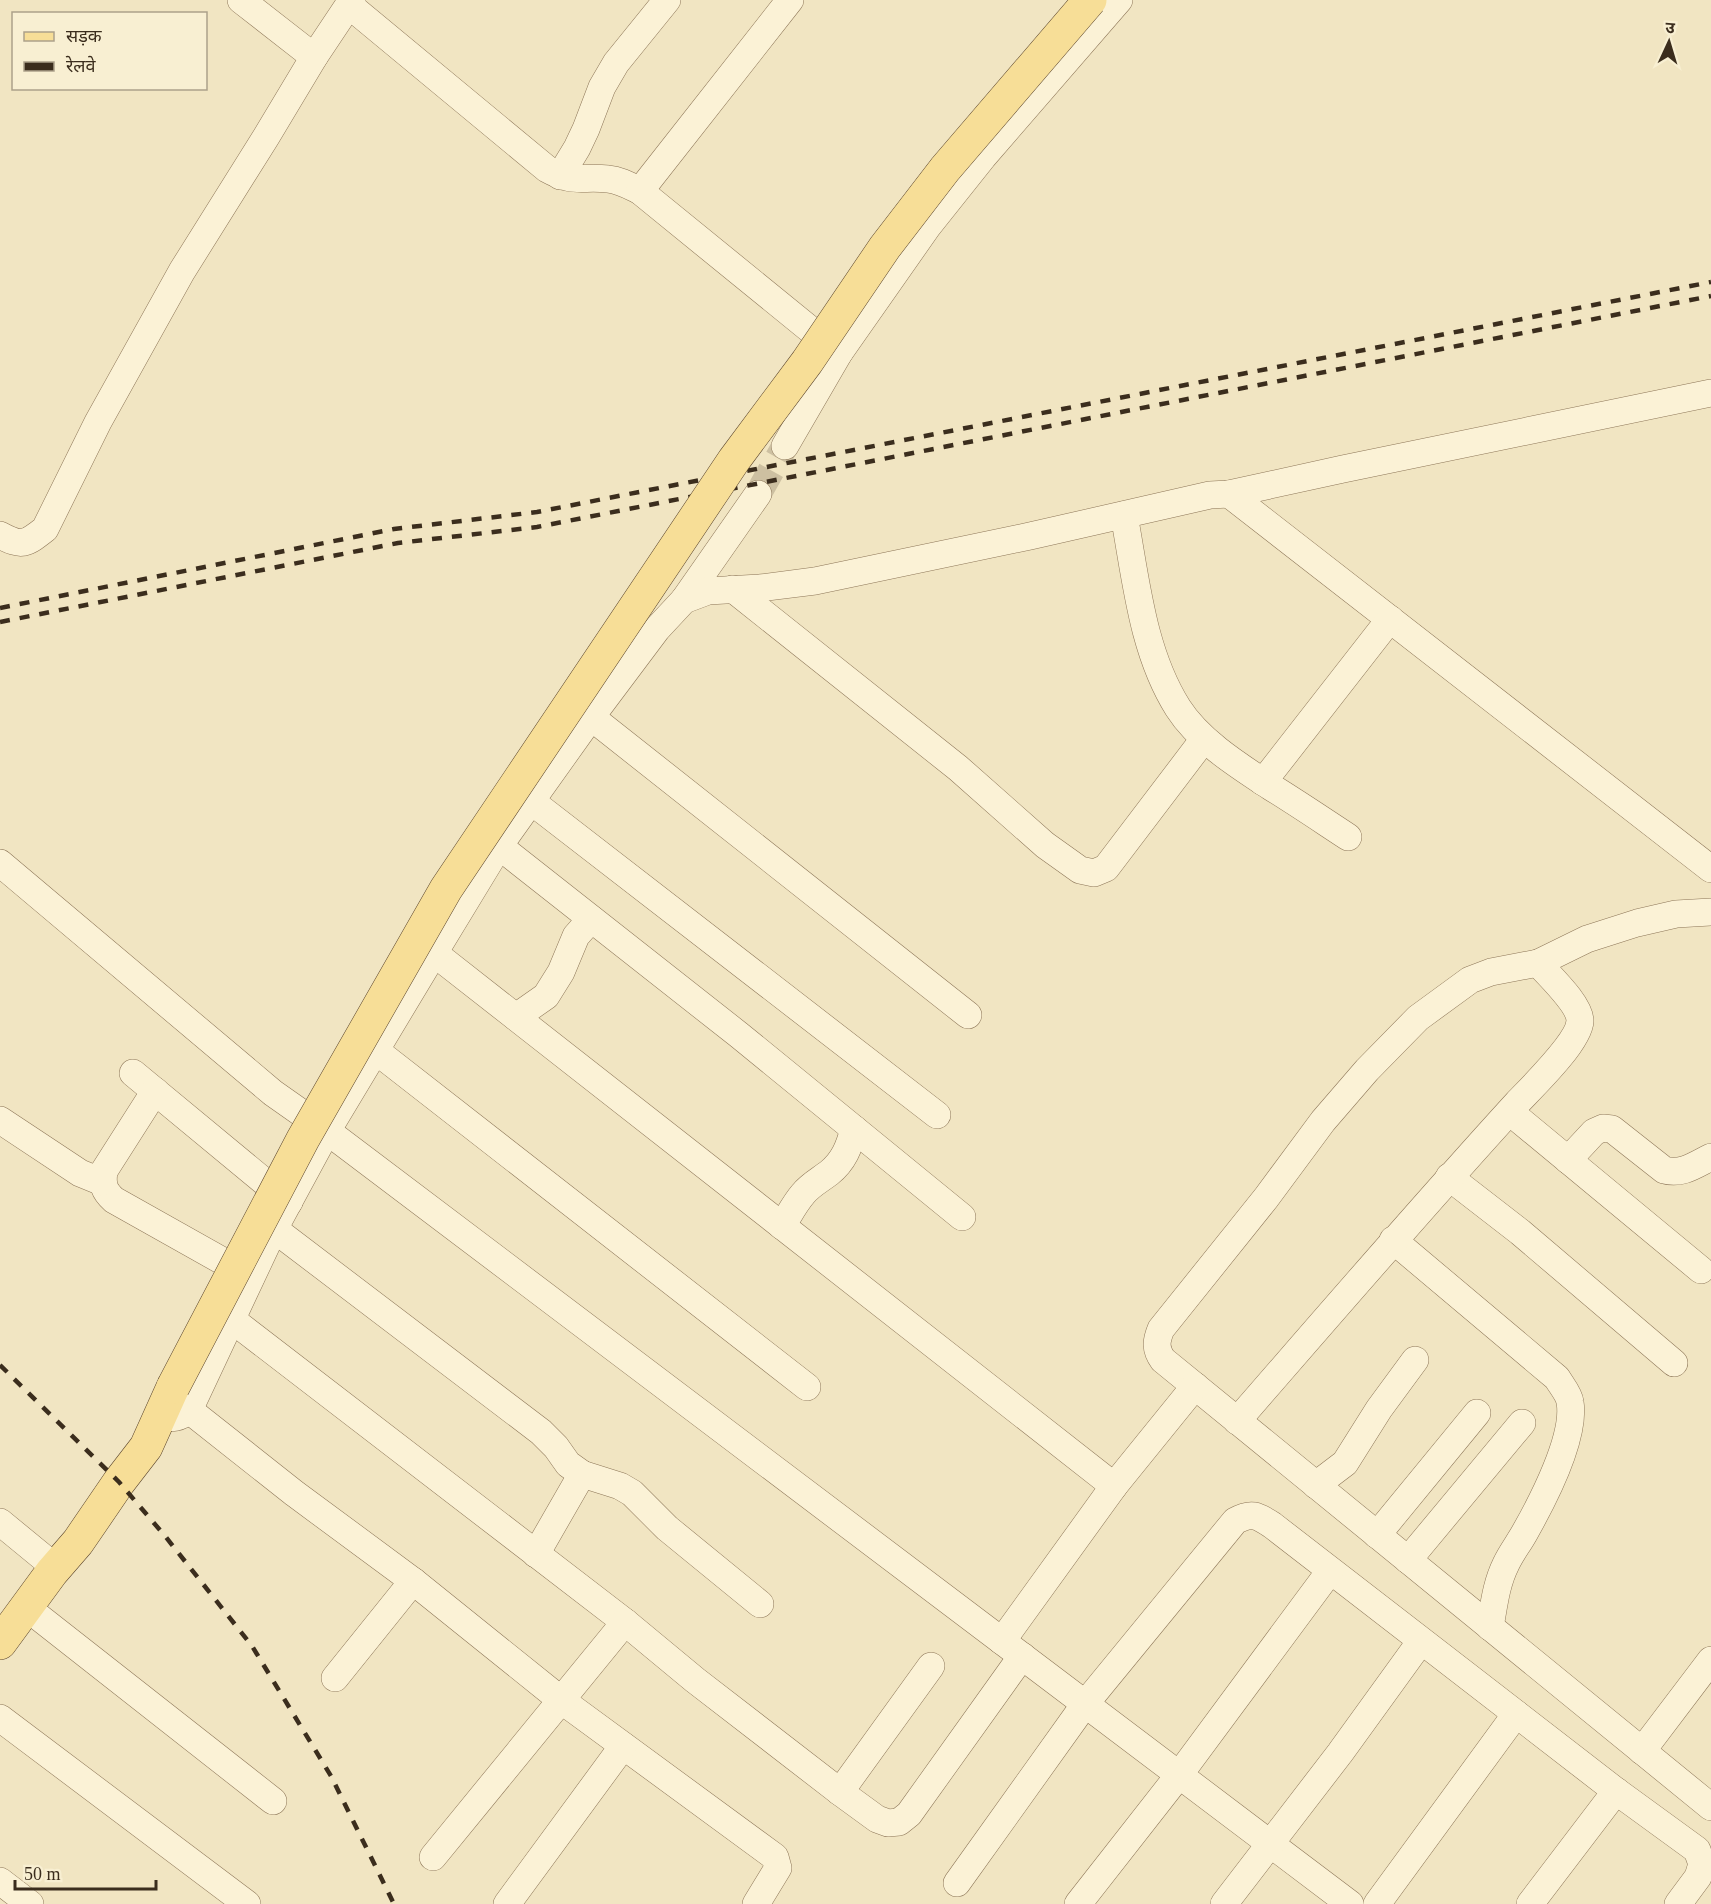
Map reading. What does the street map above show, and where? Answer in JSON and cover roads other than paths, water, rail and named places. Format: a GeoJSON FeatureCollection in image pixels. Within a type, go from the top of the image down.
{"type":"FeatureCollection","features":[{"type":"Feature","properties":{"kind":"main road"},"geometry":{"type":"LineString","coordinates":[[0,1643],[78,1542],[174,1405],[303,1139],[446,889],[734,460],[807,362],[885,247],[945,169],[1090,0]]}},
{"type":"Feature","properties":{"kind":"street"},"geometry":{"type":"LineString","coordinates":[[241,0],[314,57]]}},
{"type":"Feature","properties":{"kind":"street"},"geometry":{"type":"LineString","coordinates":[[560,176],[586,129],[602,87],[616,63],[667,0]]}},
{"type":"Feature","properties":{"kind":"street"},"geometry":{"type":"LineString","coordinates":[[640,191],[790,0]]}},
{"type":"Feature","properties":{"kind":"street"},"geometry":{"type":"LineString","coordinates":[[785,446],[839,353],[928,226],[983,157],[1119,0]]}},
{"type":"Feature","properties":{"kind":"street"},"geometry":{"type":"LineString","coordinates":[[0,535],[14,542],[29,541],[45,529],[98,422],[182,271],[350,2],[547,169],[560,176],[574,179],[608,179],[622,182],[640,191],[839,353]]}},
{"type":"Feature","properties":{"kind":"street"},"geometry":{"type":"LineString","coordinates":[[684,600],[708,591],[815,582],[1210,495],[1229,494],[1711,393]]}},
{"type":"Feature","properties":{"kind":"street"},"geometry":{"type":"LineString","coordinates":[[756,1904],[778,1868],[775,1857],[561,1700],[413,1581],[174,1405],[231,1319],[274,1229],[327,1131],[499,846],[657,629],[684,600],[758,494]]}},
{"type":"Feature","properties":{"kind":"street"},"geometry":{"type":"LineString","coordinates":[[1229,494],[1711,869]]}},
{"type":"Feature","properties":{"kind":"street"},"geometry":{"type":"LineString","coordinates":[[1124,515],[1142,614],[1155,664],[1178,708],[1204,739],[1263,782],[1348,837]]}},
{"type":"Feature","properties":{"kind":"street"},"geometry":{"type":"LineString","coordinates":[[733,589],[958,768],[1045,845],[1080,870],[1094,873],[1106,868],[1204,739]]}},
{"type":"Feature","properties":{"kind":"street"},"geometry":{"type":"LineString","coordinates":[[1263,782],[1390,619]]}},
{"type":"Feature","properties":{"kind":"street"},"geometry":{"type":"LineString","coordinates":[[591,717],[968,1015]]}},
{"type":"Feature","properties":{"kind":"street"},"geometry":{"type":"LineString","coordinates":[[531,801],[937,1115]]}},
{"type":"Feature","properties":{"kind":"street"},"geometry":{"type":"LineString","coordinates":[[499,846],[962,1216]]}},
{"type":"Feature","properties":{"kind":"street"},"geometry":{"type":"LineString","coordinates":[[0,863],[273,1093],[327,1131],[1350,1904]]}},
{"type":"Feature","properties":{"kind":"street"},"geometry":{"type":"LineString","coordinates":[[1711,912],[1677,914],[1637,923],[1587,939],[1538,963],[1491,972],[1470,980],[1427,1011],[1367,1070],[1323,1121],[1266,1198],[1161,1329],[1157,1339],[1157,1351],[1163,1360],[1711,1807]]}},
{"type":"Feature","properties":{"kind":"street"},"geometry":{"type":"LineString","coordinates":[[516,1017],[546,996],[561,972],[576,936],[591,919]]}},
{"type":"Feature","properties":{"kind":"street"},"geometry":{"type":"LineString","coordinates":[[434,953],[1114,1486]]}},
{"type":"Feature","properties":{"kind":"street"},"geometry":{"type":"LineString","coordinates":[[1237,1421],[1393,1240],[1576,1037],[1580,1020],[1574,1004],[1538,963]]}},
{"type":"Feature","properties":{"kind":"street"},"geometry":{"type":"LineString","coordinates":[[375,1050],[807,1387]]}},
{"type":"Feature","properties":{"kind":"street"},"geometry":{"type":"LineString","coordinates":[[132,1073],[289,1202]]}},
{"type":"Feature","properties":{"kind":"street"},"geometry":{"type":"LineString","coordinates":[[155,1091],[104,1171],[102,1182],[105,1192],[114,1200],[251,1277]]}},
{"type":"Feature","properties":{"kind":"street"},"geometry":{"type":"LineString","coordinates":[[1510,1112],[1701,1270]]}},
{"type":"Feature","properties":{"kind":"street"},"geometry":{"type":"LineString","coordinates":[[0,1120],[80,1173],[102,1182]]}},
{"type":"Feature","properties":{"kind":"street"},"geometry":{"type":"LineString","coordinates":[[1568,1160],[1594,1132],[1603,1128],[1612,1129],[1620,1134],[1664,1170],[1682,1172],[1711,1157]]}},
{"type":"Feature","properties":{"kind":"street"},"geometry":{"type":"LineString","coordinates":[[782,1226],[803,1194],[841,1162],[849,1148],[854,1129]]}},
{"type":"Feature","properties":{"kind":"street"},"geometry":{"type":"LineString","coordinates":[[1449,1177],[1520,1232],[1674,1363]]}},
{"type":"Feature","properties":{"kind":"street"},"geometry":{"type":"LineString","coordinates":[[274,1229],[542,1432],[568,1464],[582,1474],[620,1486],[632,1494],[667,1528],[760,1604]]}},
{"type":"Feature","properties":{"kind":"street"},"geometry":{"type":"LineString","coordinates":[[1393,1240],[1557,1378],[1570,1400],[1571,1422],[1560,1458],[1525,1533],[1506,1563],[1498,1584],[1490,1627]]}},
{"type":"Feature","properties":{"kind":"street"},"geometry":{"type":"LineString","coordinates":[[231,1319],[625,1622],[695,1680],[840,1792],[877,1819],[888,1823],[899,1822],[909,1814],[1114,1486],[1194,1386]]}},
{"type":"Feature","properties":{"kind":"street"},"geometry":{"type":"LineString","coordinates":[[1316,1485],[1345,1463],[1389,1395],[1415,1360]]}},
{"type":"Feature","properties":{"kind":"street"},"geometry":{"type":"LineString","coordinates":[[1377,1535],[1478,1413]]}},
{"type":"Feature","properties":{"kind":"street"},"geometry":{"type":"LineString","coordinates":[[1408,1560],[1522,1424]]}},
{"type":"Feature","properties":{"kind":"street"},"geometry":{"type":"LineString","coordinates":[[536,1554],[582,1474]]}},
{"type":"Feature","properties":{"kind":"street"},"geometry":{"type":"LineString","coordinates":[[957,1883],[1085,1704],[1235,1521],[1246,1515],[1260,1517],[1616,1791],[1697,1850],[1702,1864],[1698,1878],[1678,1904]]}},
{"type":"Feature","properties":{"kind":"street"},"geometry":{"type":"LineString","coordinates":[[0,1522],[56,1568]]}},
{"type":"Feature","properties":{"kind":"street"},"geometry":{"type":"LineString","coordinates":[[1078,1904],[1179,1775],[1330,1571]]}},
{"type":"Feature","properties":{"kind":"street"},"geometry":{"type":"LineString","coordinates":[[335,1678],[413,1581]]}},
{"type":"Feature","properties":{"kind":"street"},"geometry":{"type":"LineString","coordinates":[[26,1607],[273,1801]]}},
{"type":"Feature","properties":{"kind":"street"},"geometry":{"type":"LineString","coordinates":[[433,1857],[625,1622]]}},
{"type":"Feature","properties":{"kind":"street"},"geometry":{"type":"LineString","coordinates":[[1224,1904],[1340,1753],[1421,1641]]}},
{"type":"Feature","properties":{"kind":"street"},"geometry":{"type":"LineString","coordinates":[[1642,1751],[1711,1660]]}},
{"type":"Feature","properties":{"kind":"street"},"geometry":{"type":"LineString","coordinates":[[840,1792],[931,1666]]}},
{"type":"Feature","properties":{"kind":"street"},"geometry":{"type":"LineString","coordinates":[[1377,1904],[1516,1714]]}},
{"type":"Feature","properties":{"kind":"street"},"geometry":{"type":"LineString","coordinates":[[0,1718],[248,1904]]}},
{"type":"Feature","properties":{"kind":"street"},"geometry":{"type":"LineString","coordinates":[[507,1904],[623,1746]]}},
{"type":"Feature","properties":{"kind":"street"},"geometry":{"type":"LineString","coordinates":[[1530,1904],[1616,1791]]}},
{"type":"Feature","properties":{"kind":"street"},"geometry":{"type":"LineString","coordinates":[[0,1881],[30,1904]]}},
{"type":"Feature","properties":{"kind":"tunnel"},"geometry":{"type":"LineString","coordinates":[[758,494],[785,446]]}},
{"type":"Feature","properties":{"kind":"railway"},"geometry":{"type":"LineString","coordinates":[[0,608],[394,529],[537,512],[1711,282]]}},
{"type":"Feature","properties":{"kind":"railway"},"geometry":{"type":"LineString","coordinates":[[0,622],[398,543],[537,527],[1711,296]]}},
{"type":"Feature","properties":{"kind":"railway"},"geometry":{"type":"LineString","coordinates":[[0,1365],[119,1482],[252,1646],[331,1776],[394,1904]]}}]}
